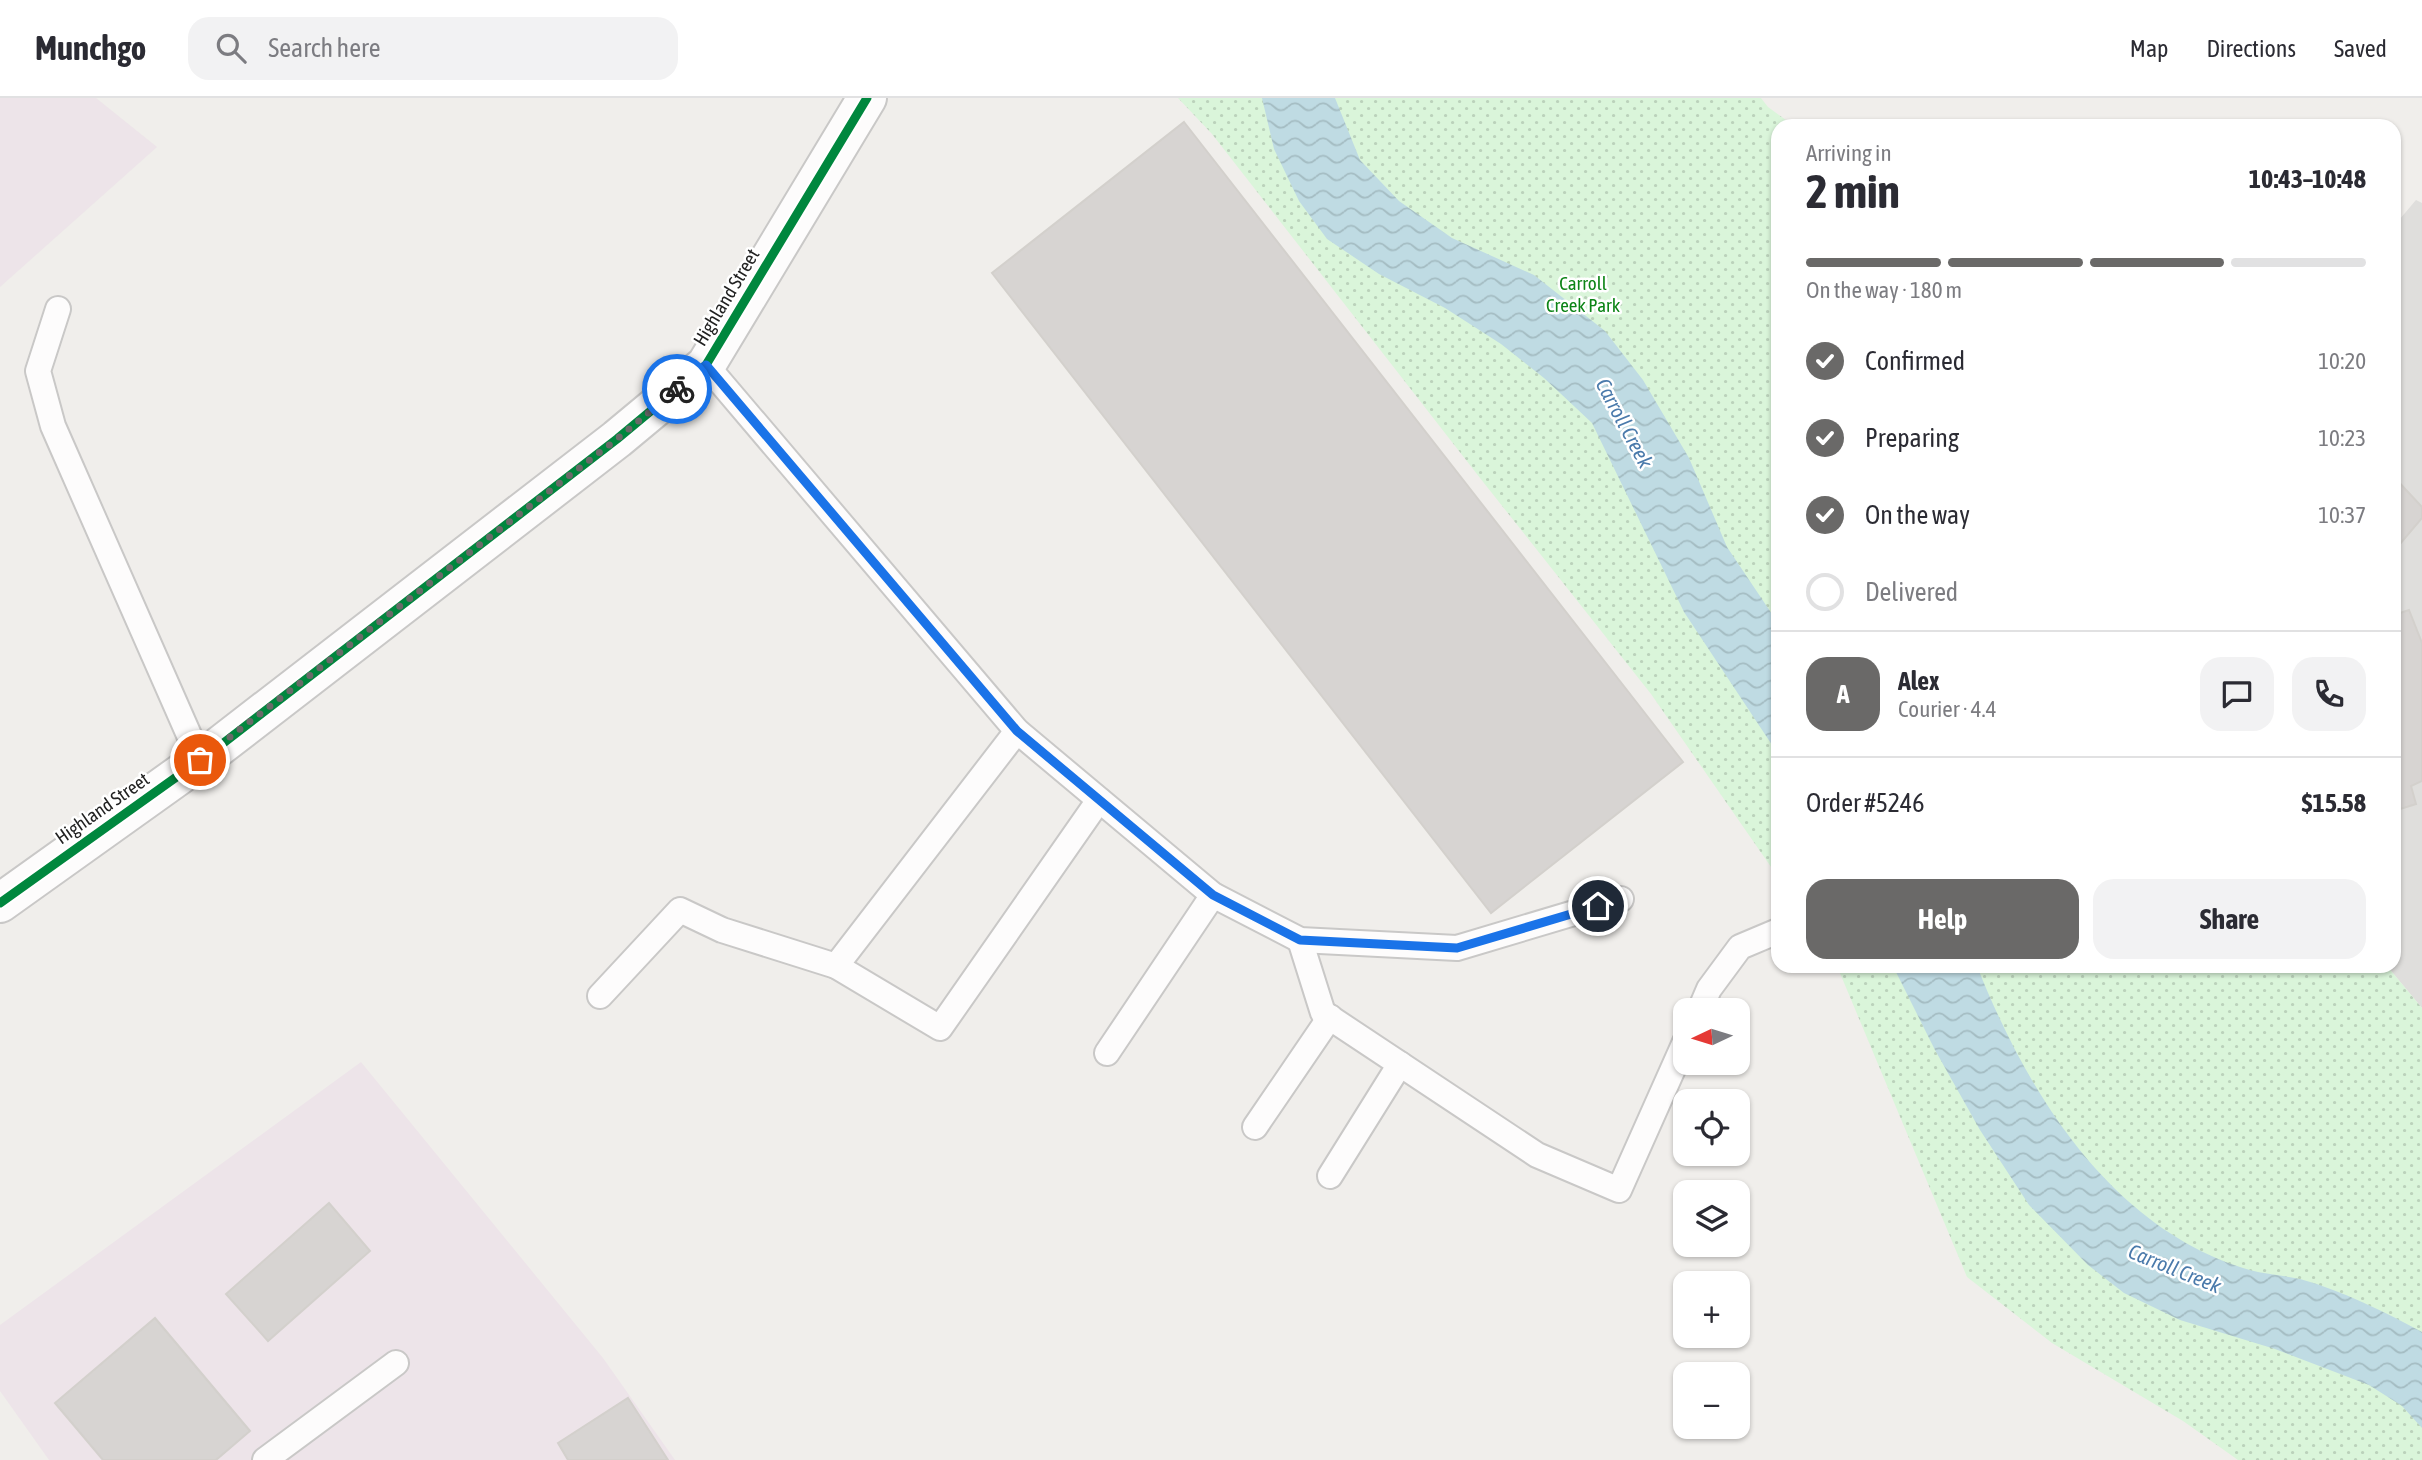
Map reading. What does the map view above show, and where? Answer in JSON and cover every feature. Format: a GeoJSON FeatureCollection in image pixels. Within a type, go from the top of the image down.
{"type":"FeatureCollection","features":[{"type":"Feature","properties":{"kind":"street","name":"Highland Street"},"geometry":{"type":"LineString","coordinates":[[0,902],[200,760],[617,439],[706,365],[867,98]]}},
{"type":"Feature","properties":{"kind":"lane"},"geometry":{"type":"LineString","coordinates":[[58,309],[38,371],[53,426],[200,760]]}},
{"type":"Feature","properties":{"kind":"lane"},"geometry":{"type":"LineString","coordinates":[[706,365],[1017,731],[1213,895],[1300,940],[1457,948],[1621,899]]}},
{"type":"Feature","properties":{"kind":"lane"},"geometry":{"type":"LineString","coordinates":[[836,966],[1017,731]]}},
{"type":"Feature","properties":{"kind":"lane"},"geometry":{"type":"LineString","coordinates":[[600,996],[680,910],[722,930],[836,966],[940,1028],[1099,800]]}},
{"type":"Feature","properties":{"kind":"lane"},"geometry":{"type":"LineString","coordinates":[[1107,1053],[1213,895]]}},
{"type":"Feature","properties":{"kind":"lane"},"geometry":{"type":"LineString","coordinates":[[1705,998],[1740,947],[1771,934]]}},
{"type":"Feature","properties":{"kind":"lane"},"geometry":{"type":"LineString","coordinates":[[1300,940],[1323,1013],[1537,1155],[1619,1191],[1673,1069]]}},
{"type":"Feature","properties":{"kind":"lane"},"geometry":{"type":"LineString","coordinates":[[1255,1127],[1330,1017]]}},
{"type":"Feature","properties":{"kind":"lane"},"geometry":{"type":"LineString","coordinates":[[1330,1176],[1401,1064]]}},
{"type":"Feature","properties":{"kind":"lane"},"geometry":{"type":"LineString","coordinates":[[265,1460],[396,1363]]}},
{"type":"Feature","properties":{"kind":"shaded area"},"geometry":{"type":"Polygon","coordinates":[[[0,98],[96,98],[157,147],[0,287],[0,98]]]}},
{"type":"Feature","properties":{"kind":"shaded area"},"geometry":{"type":"Polygon","coordinates":[[[2416,200],[2422,203],[2422,1008],[2393,973],[2401,973],[2401,218],[2416,200]]]}},
{"type":"Feature","properties":{"kind":"shaded area"},"geometry":{"type":"Polygon","coordinates":[[[361,1062],[603,1358],[675,1460],[49,1460],[0,1391],[0,1325],[361,1062]]]}},
{"type":"Feature","properties":{"kind":"green space","name":"Carroll Creek Park"},"geometry":{"type":"Polygon","coordinates":[[[1178,98],[1761,98],[1784,119],[1771,119],[1771,867],[1651,694],[1212,134],[1178,98]]]}},
{"type":"Feature","properties":{"kind":"green space"},"geometry":{"type":"Polygon","coordinates":[[[1840,973],[2393,973],[2422,1008],[2422,1460],[2238,1460],[2183,1421],[2052,1343],[1967,1277],[1840,973]]]}},
{"type":"Feature","properties":{"kind":"water","name":"Carroll Creek"},"geometry":{"type":"Polygon","coordinates":[[[1262,98],[1335,98],[1360,160],[1399,201],[1452,238],[1534,275],[1605,331],[1643,380],[1689,458],[1727,547],[1771,613],[1771,743],[1684,612],[1592,423],[1544,378],[1501,344],[1445,308],[1379,274],[1327,239],[1299,201],[1274,149],[1262,98]]]}},
{"type":"Feature","properties":{"kind":"water","name":"Carroll Creek"},"geometry":{"type":"Polygon","coordinates":[[[1896,973],[1980,973],[2020,1059],[2047,1105],[2078,1147],[2112,1186],[2151,1220],[2195,1248],[2243,1268],[2300,1279],[2332,1289],[2422,1332],[2422,1428],[2402,1406],[2369,1385],[2275,1349],[2180,1320],[2124,1293],[2088,1265],[2029,1205],[1980,1130],[1935,1050],[1896,973]]]}},
{"type":"Feature","properties":{"kind":"building"},"geometry":{"type":"Polygon","coordinates":[[[1184,122],[1683,762],[1491,913],[992,273],[1184,122]]]}},
{"type":"Feature","properties":{"kind":"building"},"geometry":{"type":"Polygon","coordinates":[[[2401,484],[2422,507],[2422,518],[2401,543],[2401,484]]]}},
{"type":"Feature","properties":{"kind":"building"},"geometry":{"type":"Polygon","coordinates":[[[2409,610],[2422,643],[2422,781],[2411,786],[2416,804],[2401,809],[2401,613],[2409,610]]]}},
{"type":"Feature","properties":{"kind":"building"},"geometry":{"type":"Polygon","coordinates":[[[329,1203],[370,1251],[268,1341],[226,1294],[329,1203]]]}},
{"type":"Feature","properties":{"kind":"building"},"geometry":{"type":"Polygon","coordinates":[[[155,1318],[250,1431],[216,1460],[103,1460],[55,1403],[155,1318]]]}},
{"type":"Feature","properties":{"kind":"building"},"geometry":{"type":"Polygon","coordinates":[[[628,1398],[668,1460],[568,1460],[558,1443],[628,1398]]]}},
{"type":"Feature","properties":{"kind":"cycle path"},"geometry":{"type":"LineString","coordinates":[[0,903],[217,748],[617,439],[706,365],[867,98]]}},
{"type":"Feature","properties":{"kind":"way so far"},"geometry":{"type":"LineString","coordinates":[[200,760],[617,439],[677,389]]}},
{"type":"Feature","properties":{"kind":"route"},"geometry":{"type":"LineString","coordinates":[[677,389],[706,365],[1017,731],[1213,895],[1300,940],[1457,948],[1598,906]]}}]}
